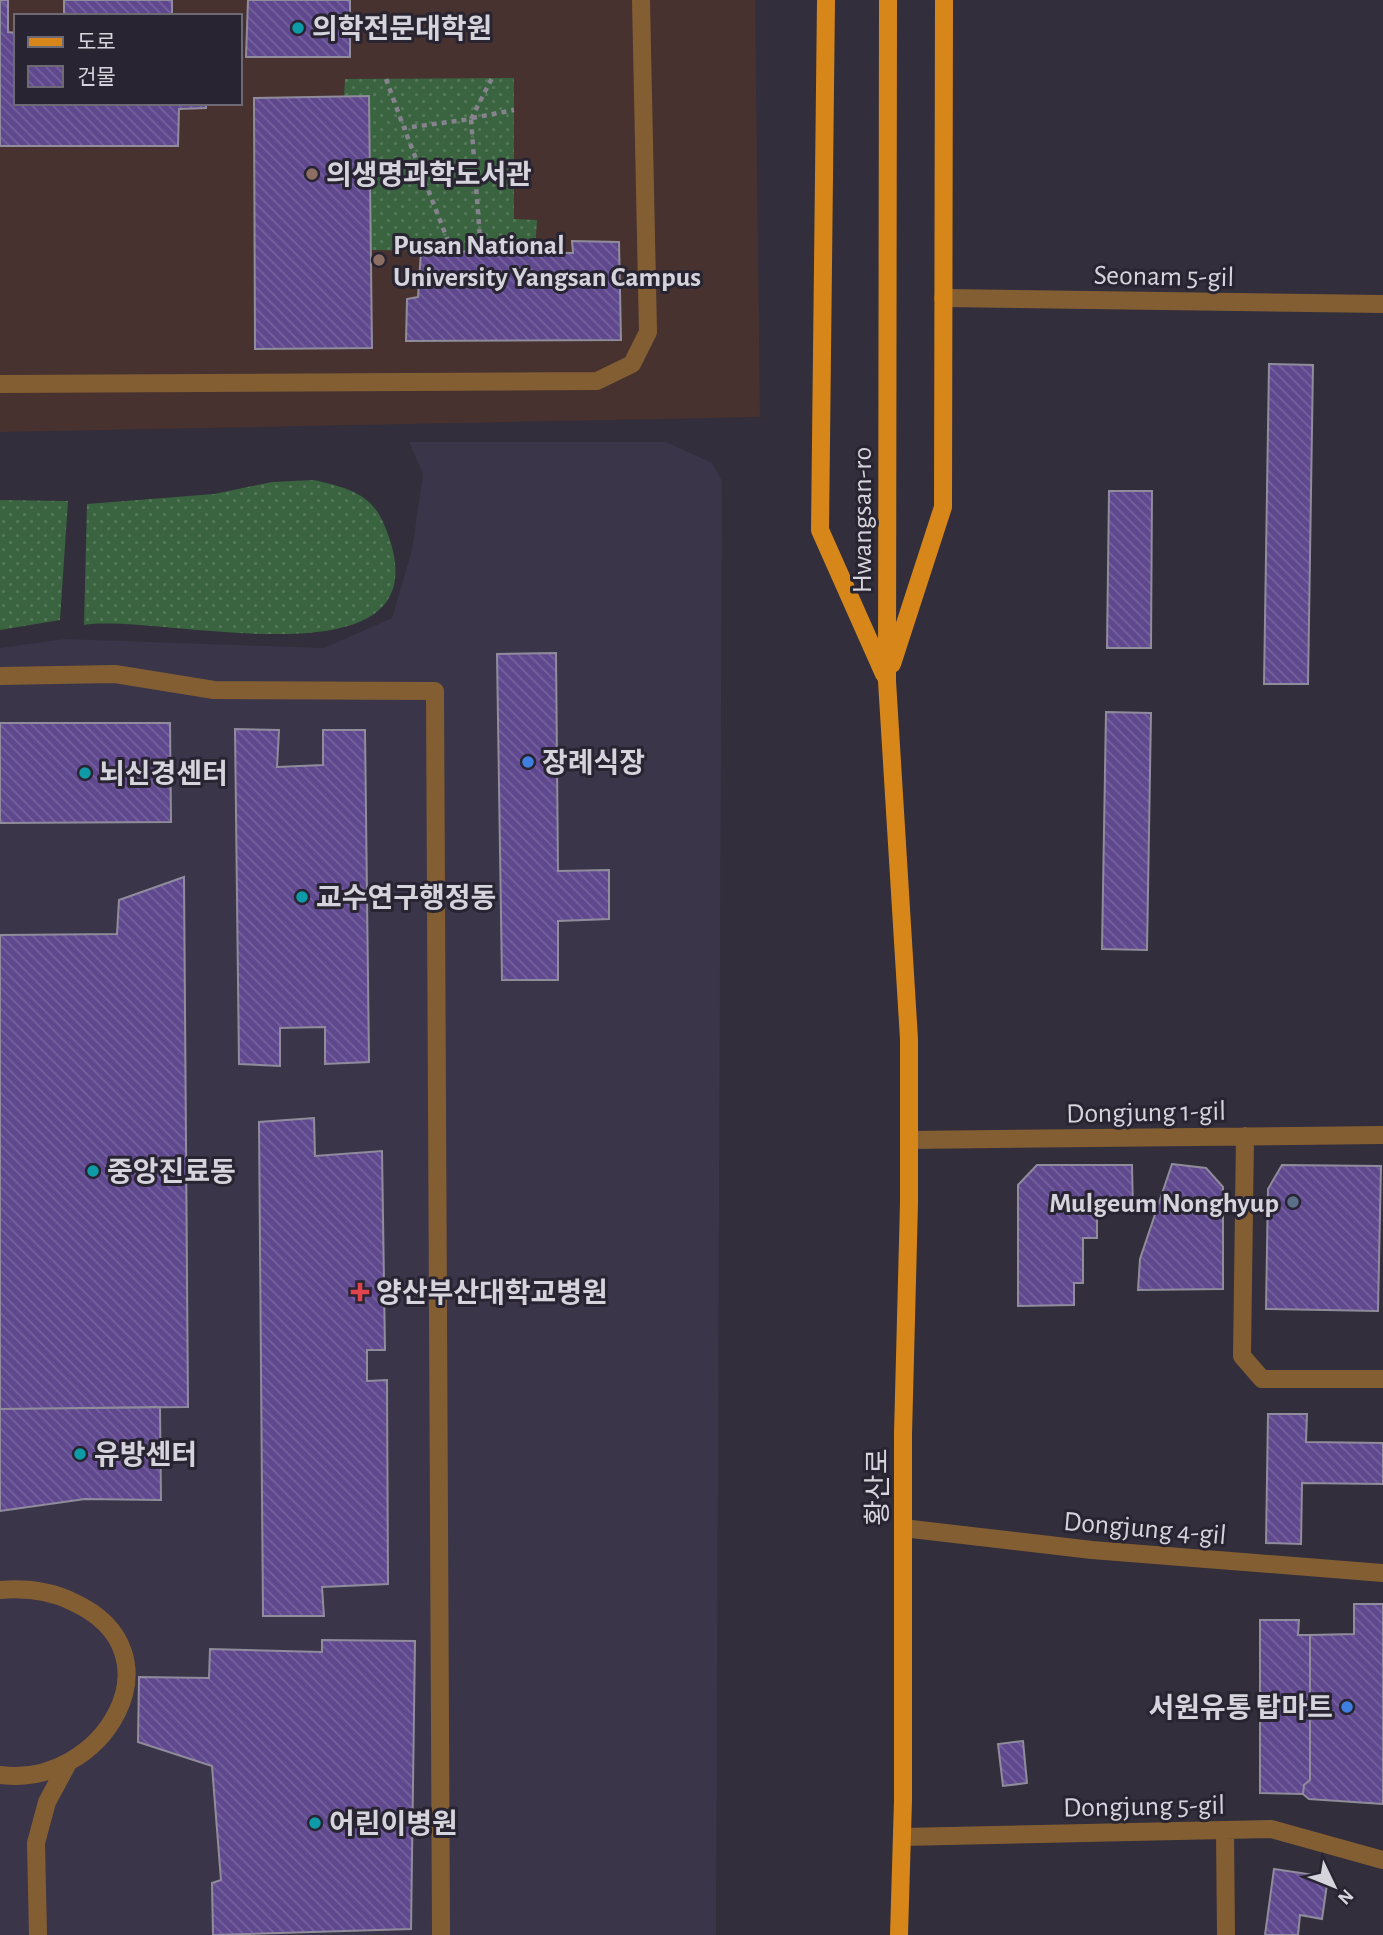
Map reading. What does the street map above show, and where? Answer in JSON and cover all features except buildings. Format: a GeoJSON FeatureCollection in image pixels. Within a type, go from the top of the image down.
{"type":"FeatureCollection","features":[{"type":"Feature","properties":{"kind":"main road"},"geometry":{"type":"LineString","coordinates":[[826,0],[820,530],[887,681]]}},
{"type":"Feature","properties":{"kind":"main road","name":"Hwangsan-ro"},"geometry":{"type":"LineString","coordinates":[[888,0],[887,681],[909,1039]]}},
{"type":"Feature","properties":{"kind":"main road"},"geometry":{"type":"LineString","coordinates":[[887,681],[943,507],[944,0]]}},
{"type":"Feature","properties":{"kind":"main road","name":"황산로"},"geometry":{"type":"LineString","coordinates":[[899,1935],[909,1039]]}},
{"type":"Feature","properties":{"kind":"street"},"geometry":{"type":"LineString","coordinates":[[0,384],[597,381],[632,364],[648,332],[641,0]]}},
{"type":"Feature","properties":{"kind":"street","name":"Seonam 5-gil"},"geometry":{"type":"LineString","coordinates":[[943,298],[1383,304]]}},
{"type":"Feature","properties":{"kind":"street"},"geometry":{"type":"LineString","coordinates":[[0,676],[115,674],[214,690],[435,691],[441,1935]]}},
{"type":"Feature","properties":{"kind":"street","name":"Dongjung 1-gil"},"geometry":{"type":"LineString","coordinates":[[909,1140],[1383,1135]]}},
{"type":"Feature","properties":{"kind":"street"},"geometry":{"type":"LineString","coordinates":[[1245,1136],[1242,1356],[1262,1379],[1383,1379]]}},
{"type":"Feature","properties":{"kind":"street","name":"Dongjung 4-gil"},"geometry":{"type":"LineString","coordinates":[[903,1528],[1092,1550],[1383,1573]]}},
{"type":"Feature","properties":{"kind":"street"},"geometry":{"type":"LineString","coordinates":[[0,1590],[42,1592],[92,1610],[109,1626],[124,1653],[127,1679],[121,1708],[98,1740],[67,1765],[29,1777],[0,1775]]}},
{"type":"Feature","properties":{"kind":"street"},"geometry":{"type":"LineString","coordinates":[[37,1935],[36,1843],[47,1802],[67,1765]]}},
{"type":"Feature","properties":{"kind":"street","name":"Dongjung 5-gil"},"geometry":{"type":"LineString","coordinates":[[902,1837],[1271,1829],[1383,1860]]}},
{"type":"Feature","properties":{"kind":"street"},"geometry":{"type":"LineString","coordinates":[[1225,1830],[1226,1935]]}},
{"type":"Feature","properties":{"kind":"path"},"geometry":{"type":"LineString","coordinates":[[481,252],[471,119],[492,78]]}},
{"type":"Feature","properties":{"kind":"path"},"geometry":{"type":"LineString","coordinates":[[386,79],[452,251]]}},
{"type":"Feature","properties":{"kind":"path"},"geometry":{"type":"LineString","coordinates":[[404,128],[514,110]]}},
{"type":"Feature","properties":{"kind":"shaded area","name":"Pusan National University Yangsan Campus"},"geometry":{"type":"Polygon","coordinates":[[[0,0],[755,0],[760,417],[0,432],[0,0]]]}},
{"type":"Feature","properties":{"kind":"shaded area","name":"양산부산대학교병원"},"geometry":{"type":"Polygon","coordinates":[[[409,442],[666,442],[712,463],[722,481],[716,1935],[0,1935],[0,648],[65,639],[324,648],[392,618],[412,550],[423,474],[409,442]]]}},
{"type":"Feature","properties":{"kind":"green space"},"geometry":{"type":"Polygon","coordinates":[[[514,78],[514,219],[537,220],[535,252],[371,250],[369,97],[344,97],[345,79],[514,78]]]}},
{"type":"Feature","properties":{"kind":"green space"},"geometry":{"type":"Polygon","coordinates":[[[314,480],[345,488],[363,497],[383,522],[395,576],[379,610],[342,628],[290,634],[232,633],[122,624],[84,625],[87,504],[214,494],[272,482],[314,480]]]}},
{"type":"Feature","properties":{"kind":"green space"},"geometry":{"type":"Polygon","coordinates":[[[0,500],[68,501],[60,620],[0,630],[0,500]]]}},
{"type":"Feature","properties":{"kind":"place","name":"의학전문대학원"},"geometry":{"type":"Point","coordinates":[298,28]}},
{"type":"Feature","properties":{"kind":"place","name":"의생명과학도서관"},"geometry":{"type":"Point","coordinates":[312,174]}},
{"type":"Feature","properties":{"kind":"place","name":"Pusan National University Yangsan Campus"},"geometry":{"type":"Point","coordinates":[379,260]}},
{"type":"Feature","properties":{"kind":"place","name":"장례식장"},"geometry":{"type":"Point","coordinates":[528,762]}},
{"type":"Feature","properties":{"kind":"place","name":"뇌신경센터"},"geometry":{"type":"Point","coordinates":[85,773]}},
{"type":"Feature","properties":{"kind":"place","name":"교수연구행정동"},"geometry":{"type":"Point","coordinates":[302,897]}},
{"type":"Feature","properties":{"kind":"place","name":"중앙진료동"},"geometry":{"type":"Point","coordinates":[93,1171]}},
{"type":"Feature","properties":{"kind":"place","name":"Mulgeum Nonghyup"},"geometry":{"type":"Point","coordinates":[1293,1202]}},
{"type":"Feature","properties":{"kind":"place","name":"양산부산대학교병원"},"geometry":{"type":"Point","coordinates":[360,1292]}},
{"type":"Feature","properties":{"kind":"place","name":"유방센터"},"geometry":{"type":"Point","coordinates":[80,1454]}},
{"type":"Feature","properties":{"kind":"place","name":"서원유통 탑마트"},"geometry":{"type":"Point","coordinates":[1347,1707]}},
{"type":"Feature","properties":{"kind":"place","name":"어린이병원"},"geometry":{"type":"Point","coordinates":[315,1823]}}]}
